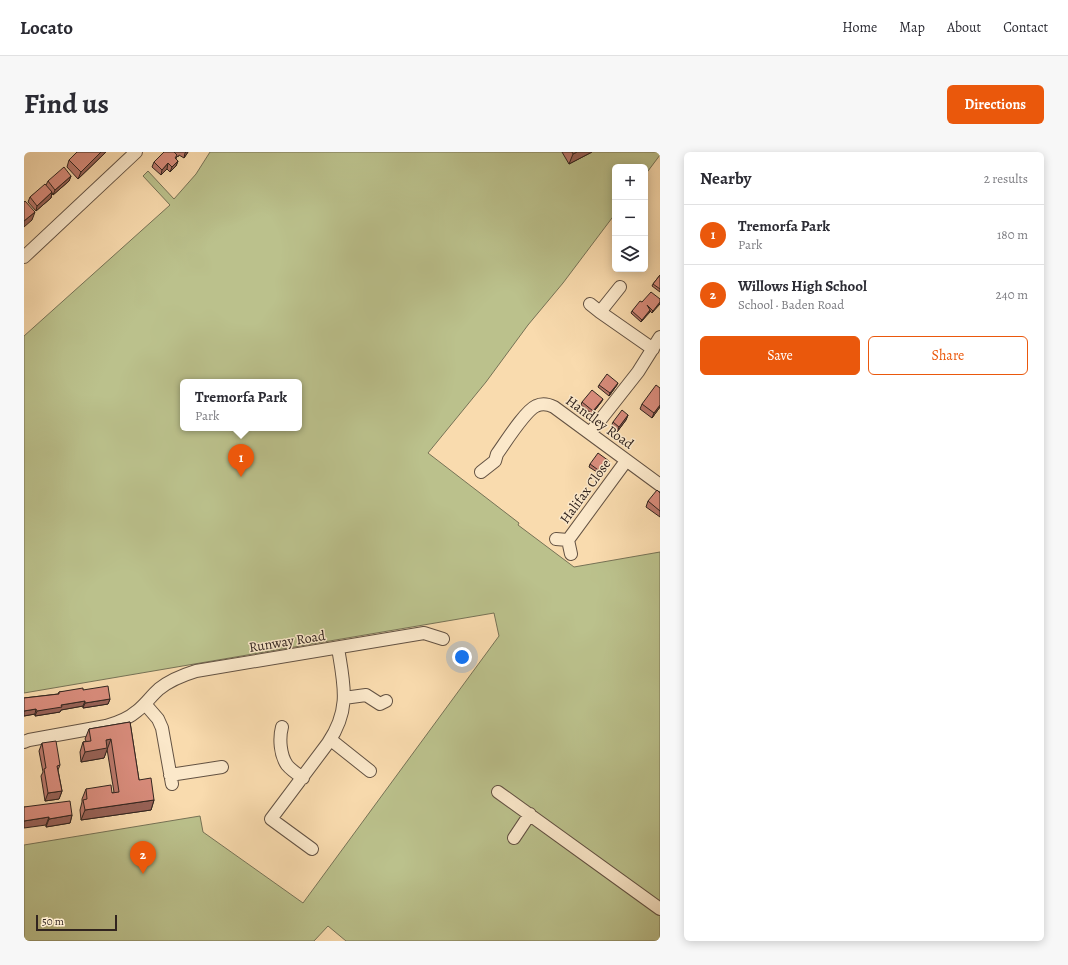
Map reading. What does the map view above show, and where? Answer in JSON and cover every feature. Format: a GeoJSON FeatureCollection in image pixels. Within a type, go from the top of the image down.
{"type":"FeatureCollection","features":[{"type":"Feature","properties":{"kind":"street"},"geometry":{"type":"LineString","coordinates":[[24,257],[136,152]]}},
{"type":"Feature","properties":{"kind":"street"},"geometry":{"type":"LineString","coordinates":[[600,312],[620,287]]}},
{"type":"Feature","properties":{"kind":"street"},"geometry":{"type":"LineString","coordinates":[[590,304],[653,349]]}},
{"type":"Feature","properties":{"kind":"street"},"geometry":{"type":"LineString","coordinates":[[590,433],[638,372],[660,337]]}},
{"type":"Feature","properties":{"kind":"street","name":"Handley Road"},"geometry":{"type":"LineString","coordinates":[[481,472],[499,463],[497,454],[528,412],[535,406],[547,404],[554,407],[660,485]]}},
{"type":"Feature","properties":{"kind":"street","name":"Halifax Close"},"geometry":{"type":"LineString","coordinates":[[568,540],[626,460]]}},
{"type":"Feature","properties":{"kind":"street"},"geometry":{"type":"LineString","coordinates":[[556,539],[568,540],[571,554]]}},
{"type":"Feature","properties":{"kind":"street","name":"Runway Road"},"geometry":{"type":"LineString","coordinates":[[24,742],[106,726],[126,719],[145,704],[160,689],[186,674],[424,633],[443,639]]}},
{"type":"Feature","properties":{"kind":"street"},"geometry":{"type":"LineString","coordinates":[[312,849],[271,819],[335,734],[343,712],[344,698],[344,682],[338,648]]}},
{"type":"Feature","properties":{"kind":"street"},"geometry":{"type":"LineString","coordinates":[[344,698],[366,695],[380,704],[386,701]]}},
{"type":"Feature","properties":{"kind":"street"},"geometry":{"type":"LineString","coordinates":[[145,704],[158,719],[162,728],[171,780],[222,767]]}},
{"type":"Feature","properties":{"kind":"street"},"geometry":{"type":"LineString","coordinates":[[282,727],[280,735],[283,759],[303,778]]}},
{"type":"Feature","properties":{"kind":"street"},"geometry":{"type":"LineString","coordinates":[[331,740],[370,771]]}},
{"type":"Feature","properties":{"kind":"street"},"geometry":{"type":"LineString","coordinates":[[498,792],[660,909]]}},
{"type":"Feature","properties":{"kind":"street"},"geometry":{"type":"LineString","coordinates":[[514,838],[530,814]]}},
{"type":"Feature","properties":{"kind":"green space"},"geometry":{"type":"Polygon","coordinates":[[[210,152],[660,152],[660,155],[648,171],[648,164],[612,164],[612,218],[563,283],[528,325],[486,382],[428,453],[519,523],[518,525],[574,567],[660,552],[660,941],[346,941],[328,926],[314,941],[24,941],[24,845],[200,816],[203,832],[303,903],[499,636],[494,613],[24,693],[24,336],[170,205],[143,176],[148,171],[174,199],[196,174],[210,152]]]}},
{"type":"Feature","properties":{"kind":"building"},"geometry":{"type":"Polygon","coordinates":[[[77,152],[101,152],[81,172],[69,160],[77,152]]]}},
{"type":"Feature","properties":{"kind":"building"},"geometry":{"type":"Polygon","coordinates":[[[164,152],[174,152],[177,155],[175,158],[178,161],[172,167],[168,163],[162,170],[154,162],[164,152]]]}},
{"type":"Feature","properties":{"kind":"building"},"geometry":{"type":"Polygon","coordinates":[[[64,167],[71,176],[55,190],[48,181],[64,167]]]}},
{"type":"Feature","properties":{"kind":"building"},"geometry":{"type":"Polygon","coordinates":[[[45,184],[52,192],[37,206],[30,197],[45,184]]]}},
{"type":"Feature","properties":{"kind":"building"},"geometry":{"type":"Polygon","coordinates":[[[25,201],[35,212],[24,221],[24,202],[25,201]]]}},
{"type":"Feature","properties":{"kind":"building"},"geometry":{"type":"Polygon","coordinates":[[[660,275],[660,289],[653,284],[660,275]]]}},
{"type":"Feature","properties":{"kind":"building"},"geometry":{"type":"Polygon","coordinates":[[[651,292],[660,299],[660,302],[653,311],[647,305],[650,310],[642,320],[632,311],[640,301],[642,302],[651,292]]]}},
{"type":"Feature","properties":{"kind":"building"},"geometry":{"type":"Polygon","coordinates":[[[607,374],[618,383],[610,393],[599,385],[607,374]]]}},
{"type":"Feature","properties":{"kind":"building"},"geometry":{"type":"Polygon","coordinates":[[[656,385],[660,388],[660,405],[654,413],[642,404],[656,385]]]}},
{"type":"Feature","properties":{"kind":"building"},"geometry":{"type":"Polygon","coordinates":[[[592,390],[603,399],[593,411],[582,402],[592,390]]]}},
{"type":"Feature","properties":{"kind":"building"},"geometry":{"type":"Polygon","coordinates":[[[622,410],[628,415],[619,427],[613,422],[622,410]]]}},
{"type":"Feature","properties":{"kind":"building"},"geometry":{"type":"Polygon","coordinates":[[[598,453],[609,461],[601,472],[590,464],[598,453]]]}},
{"type":"Feature","properties":{"kind":"building"},"geometry":{"type":"Polygon","coordinates":[[[657,490],[660,493],[660,511],[648,501],[657,490]]]}},
{"type":"Feature","properties":{"kind":"building"},"geometry":{"type":"Polygon","coordinates":[[[108,686],[110,699],[85,703],[85,701],[37,711],[36,709],[24,711],[24,698],[59,694],[59,692],[83,688],[83,690],[108,686]]]}},
{"type":"Feature","properties":{"kind":"building"},"geometry":{"type":"Polygon","coordinates":[[[130,722],[139,780],[151,778],[154,800],[85,810],[83,800],[87,799],[86,789],[111,785],[112,793],[119,792],[111,739],[106,740],[107,748],[85,752],[83,742],[91,741],[89,729],[130,722]]]}},
{"type":"Feature","properties":{"kind":"building"},"geometry":{"type":"Polygon","coordinates":[[[56,741],[60,765],[57,766],[62,791],[48,793],[42,743],[56,741]]]}},
{"type":"Feature","properties":{"kind":"building"},"geometry":{"type":"Polygon","coordinates":[[[70,801],[72,815],[24,821],[24,807],[70,801]]]}},
{"type":"Feature","properties":{"kind":"place","name":"Tremorfa Park"},"geometry":{"type":"Point","coordinates":[241,477]}},
{"type":"Feature","properties":{"kind":"place","name":"Willows High School"},"geometry":{"type":"Point","coordinates":[143,874]}}]}
